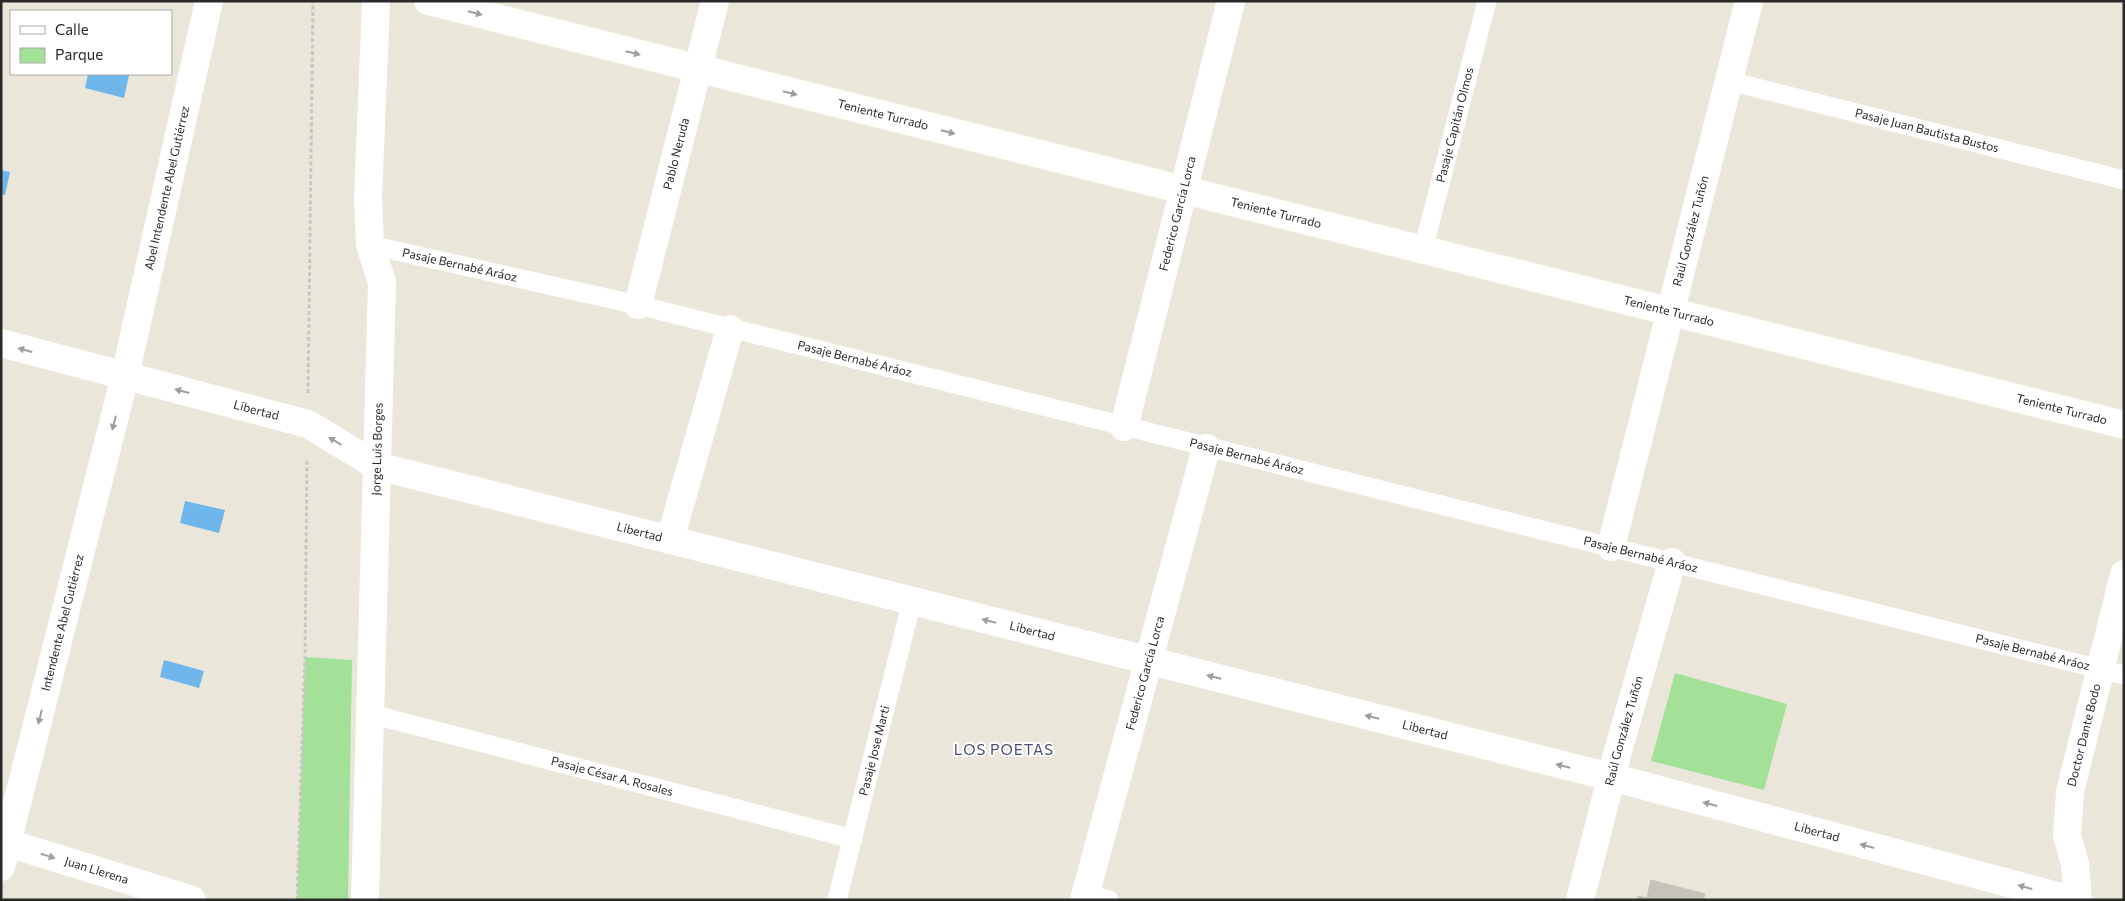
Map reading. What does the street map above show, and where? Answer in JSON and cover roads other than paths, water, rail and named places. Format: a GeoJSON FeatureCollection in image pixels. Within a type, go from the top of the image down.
{"type":"FeatureCollection","features":[{"type":"Feature","properties":{"kind":"street","name":"Abel Intendente Abel Gutiérrez"},"geometry":{"type":"LineString","coordinates":[[126,376],[209,1]]}},
{"type":"Feature","properties":{"kind":"street","name":"Jorge Luis Borges"},"geometry":{"type":"LineString","coordinates":[[365,900],[382,282],[370,245],[368,199],[376,1]]}},
{"type":"Feature","properties":{"kind":"street","name":"Teniente Turrado"},"geometry":{"type":"LineString","coordinates":[[428,1],[697,70],[2124,425]]}},
{"type":"Feature","properties":{"kind":"street","name":"Pablo Neruda"},"geometry":{"type":"LineString","coordinates":[[638,306],[715,1]]}},
{"type":"Feature","properties":{"kind":"street","name":"Federico García Lorca"},"geometry":{"type":"LineString","coordinates":[[1124,427],[1231,1]]}},
{"type":"Feature","properties":{"kind":"street","name":"Raúl González Tuñón"},"geometry":{"type":"LineString","coordinates":[[1611,547],[1749,1]]}},
{"type":"Feature","properties":{"kind":"street"},"geometry":{"type":"LineString","coordinates":[[670,540],[730,330]]}},
{"type":"Feature","properties":{"kind":"street","name":"Libertad"},"geometry":{"type":"LineString","coordinates":[[1,344],[308,424],[377,466],[1611,777],[2072,900]]}},
{"type":"Feature","properties":{"kind":"street","name":"Intendente Abel Gutiérrez"},"geometry":{"type":"LineString","coordinates":[[3,851],[126,376]]}},
{"type":"Feature","properties":{"kind":"street","name":"Federico García Lorca"},"geometry":{"type":"LineString","coordinates":[[1093,898],[1148,661],[1206,448]]}},
{"type":"Feature","properties":{"kind":"street","name":"Raúl González Tuñón"},"geometry":{"type":"LineString","coordinates":[[1580,900],[1611,777],[1672,562]]}},
{"type":"Feature","properties":{"kind":"street","name":"Doctor Dante Bodo"},"geometry":{"type":"LineString","coordinates":[[2078,900],[2075,864],[2067,835],[2070,792],[2112,672],[2124,574]]}},
{"type":"Feature","properties":{"kind":"street","name":"Juan Llerena"},"geometry":{"type":"LineString","coordinates":[[3,851],[192,900]]}},
{"type":"Feature","properties":{"kind":"lane","name":"Pasaje Capitán Olmos"},"geometry":{"type":"LineString","coordinates":[[1423,250],[1487,1]]}},
{"type":"Feature","properties":{"kind":"lane","name":"Pasaje Juan Bautista Bustos"},"geometry":{"type":"LineString","coordinates":[[1729,81],[2124,180]]}},
{"type":"Feature","properties":{"kind":"lane","name":"Pasaje Bernabé Aráoz"},"geometry":{"type":"LineString","coordinates":[[370,245],[638,306],[2112,672]]}},
{"type":"Feature","properties":{"kind":"lane","name":"Pasaje Jose Marti"},"geometry":{"type":"LineString","coordinates":[[838,900],[912,601]]}},
{"type":"Feature","properties":{"kind":"lane","name":"Pasaje César A. Rosales"},"geometry":{"type":"LineString","coordinates":[[371,714],[853,839]]}},
{"type":"Feature","properties":{"kind":"water"},"geometry":{"type":"Polygon","coordinates":[[[88,75],[129,75],[124,98],[85,88],[88,75]]]}},
{"type":"Feature","properties":{"kind":"water"},"geometry":{"type":"Polygon","coordinates":[[[1,170],[10,172],[5,195],[1,194],[1,170]]]}},
{"type":"Feature","properties":{"kind":"water"},"geometry":{"type":"Polygon","coordinates":[[[185,501],[225,510],[219,533],[180,523],[185,501]]]}},
{"type":"Feature","properties":{"kind":"water"},"geometry":{"type":"Polygon","coordinates":[[[164,660],[204,671],[199,688],[160,677],[164,660]]]}},
{"type":"Feature","properties":{"kind":"district","name":"LOS POETAS"},"geometry":{"type":"Point","coordinates":[1004,750]}}]}
